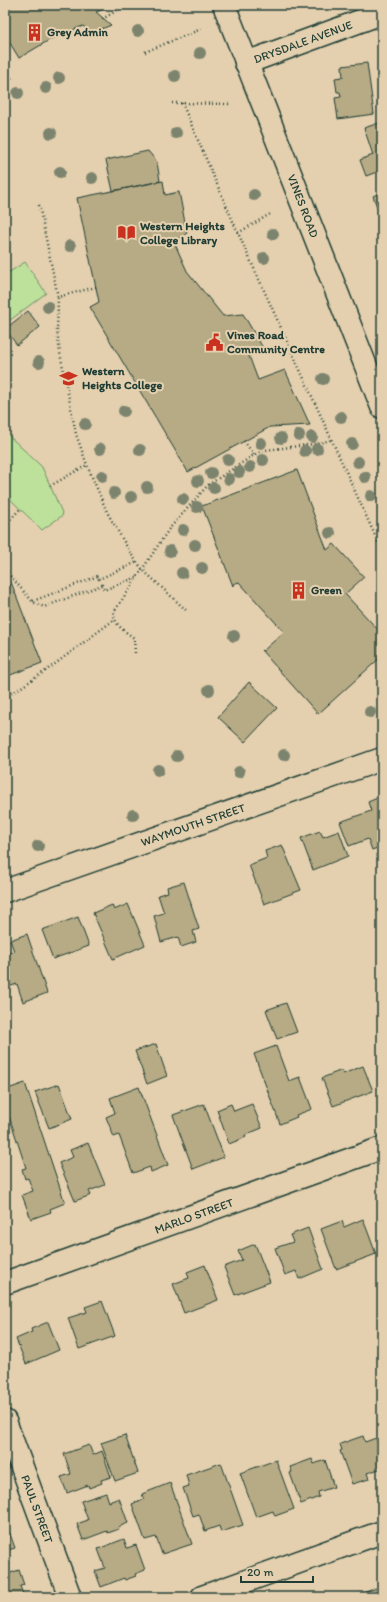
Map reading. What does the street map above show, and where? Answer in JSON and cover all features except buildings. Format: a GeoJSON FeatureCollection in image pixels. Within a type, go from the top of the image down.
{"type":"FeatureCollection","features":[{"type":"Feature","properties":{"kind":"street","name":"VINES ROAD"},"geometry":{"type":"LineString","coordinates":[[224,5],[382,407]]}},
{"type":"Feature","properties":{"kind":"street","name":"DRYSDALE AVENUE"},"geometry":{"type":"LineString","coordinates":[[246,63],[382,13]]}},
{"type":"Feature","properties":{"kind":"street","name":"WAYMOUTH STREET"},"geometry":{"type":"LineString","coordinates":[[5,891],[382,759]]}},
{"type":"Feature","properties":{"kind":"street","name":"MARLO STREET"},"geometry":{"type":"LineString","coordinates":[[5,1283],[382,1148]]}},
{"type":"Feature","properties":{"kind":"street","name":"PAUL STREET"},"geometry":{"type":"LineString","coordinates":[[5,1421],[70,1597]]}},
{"type":"Feature","properties":{"kind":"street"},"geometry":{"type":"LineString","coordinates":[[202,1597],[382,1532]]}},
{"type":"Feature","properties":{"kind":"path"},"geometry":{"type":"LineString","coordinates":[[102,19],[118,10],[123,5]]}},
{"type":"Feature","properties":{"kind":"path"},"geometry":{"type":"LineString","coordinates":[[145,52],[200,30]]}},
{"type":"Feature","properties":{"kind":"path"},"geometry":{"type":"LineString","coordinates":[[5,73],[12,79]]}},
{"type":"Feature","properties":{"kind":"path"},"geometry":{"type":"LineString","coordinates":[[172,103],[230,104]]}},
{"type":"Feature","properties":{"kind":"path"},"geometry":{"type":"LineString","coordinates":[[182,103],[238,234],[382,551]]}},
{"type":"Feature","properties":{"kind":"path"},"geometry":{"type":"LineString","coordinates":[[39,205],[58,297],[57,331],[60,354],[76,434],[87,465],[107,512],[137,562],[143,570],[188,611]]}},
{"type":"Feature","properties":{"kind":"path"},"geometry":{"type":"LineString","coordinates":[[238,234],[272,213]]}},
{"type":"Feature","properties":{"kind":"path"},"geometry":{"type":"LineString","coordinates":[[58,297],[96,287]]}},
{"type":"Feature","properties":{"kind":"path"},"geometry":{"type":"LineString","coordinates":[[135,653],[134,638],[119,626],[115,620],[114,612],[170,529],[208,485],[254,455],[280,447],[315,444],[331,440]]}},
{"type":"Feature","properties":{"kind":"path"},"geometry":{"type":"LineString","coordinates":[[244,441],[254,455]]}},
{"type":"Feature","properties":{"kind":"path"},"geometry":{"type":"LineString","coordinates":[[50,486],[87,465]]}},
{"type":"Feature","properties":{"kind":"path"},"geometry":{"type":"LineString","coordinates":[[5,525],[20,509]]}},
{"type":"Feature","properties":{"kind":"path"},"geometry":{"type":"LineString","coordinates":[[100,579],[137,562]]}},
{"type":"Feature","properties":{"kind":"path"},"geometry":{"type":"LineString","coordinates":[[5,570],[33,602],[44,607],[102,585]]}},
{"type":"Feature","properties":{"kind":"path"},"geometry":{"type":"LineString","coordinates":[[33,602],[98,576],[104,590],[138,577]]}},
{"type":"Feature","properties":{"kind":"path"},"geometry":{"type":"LineString","coordinates":[[5,698],[47,670],[115,620]]}},
{"type":"Feature","properties":{"kind":"green space"},"geometry":{"type":"Polygon","coordinates":[[[25,262],[46,293],[5,324],[5,275],[25,262]]]}},
{"type":"Feature","properties":{"kind":"green space"},"geometry":{"type":"Polygon","coordinates":[[[6,433],[42,467],[63,515],[42,530],[11,500],[5,488],[6,433]]]}},
{"type":"Feature","properties":{"kind":"place","name":"Grey Admin"},"geometry":{"type":"Point","coordinates":[34,32]}},
{"type":"Feature","properties":{"kind":"place","name":"Western Heights College Library"},"geometry":{"type":"Point","coordinates":[127,233]}},
{"type":"Feature","properties":{"kind":"place","name":"Vines Road Community Centre"},"geometry":{"type":"Point","coordinates":[214,342]}},
{"type":"Feature","properties":{"kind":"place","name":"Western Heights College"},"geometry":{"type":"Point","coordinates":[69,378]}},
{"type":"Feature","properties":{"kind":"place","name":"Green"},"geometry":{"type":"Point","coordinates":[298,590]}}]}
